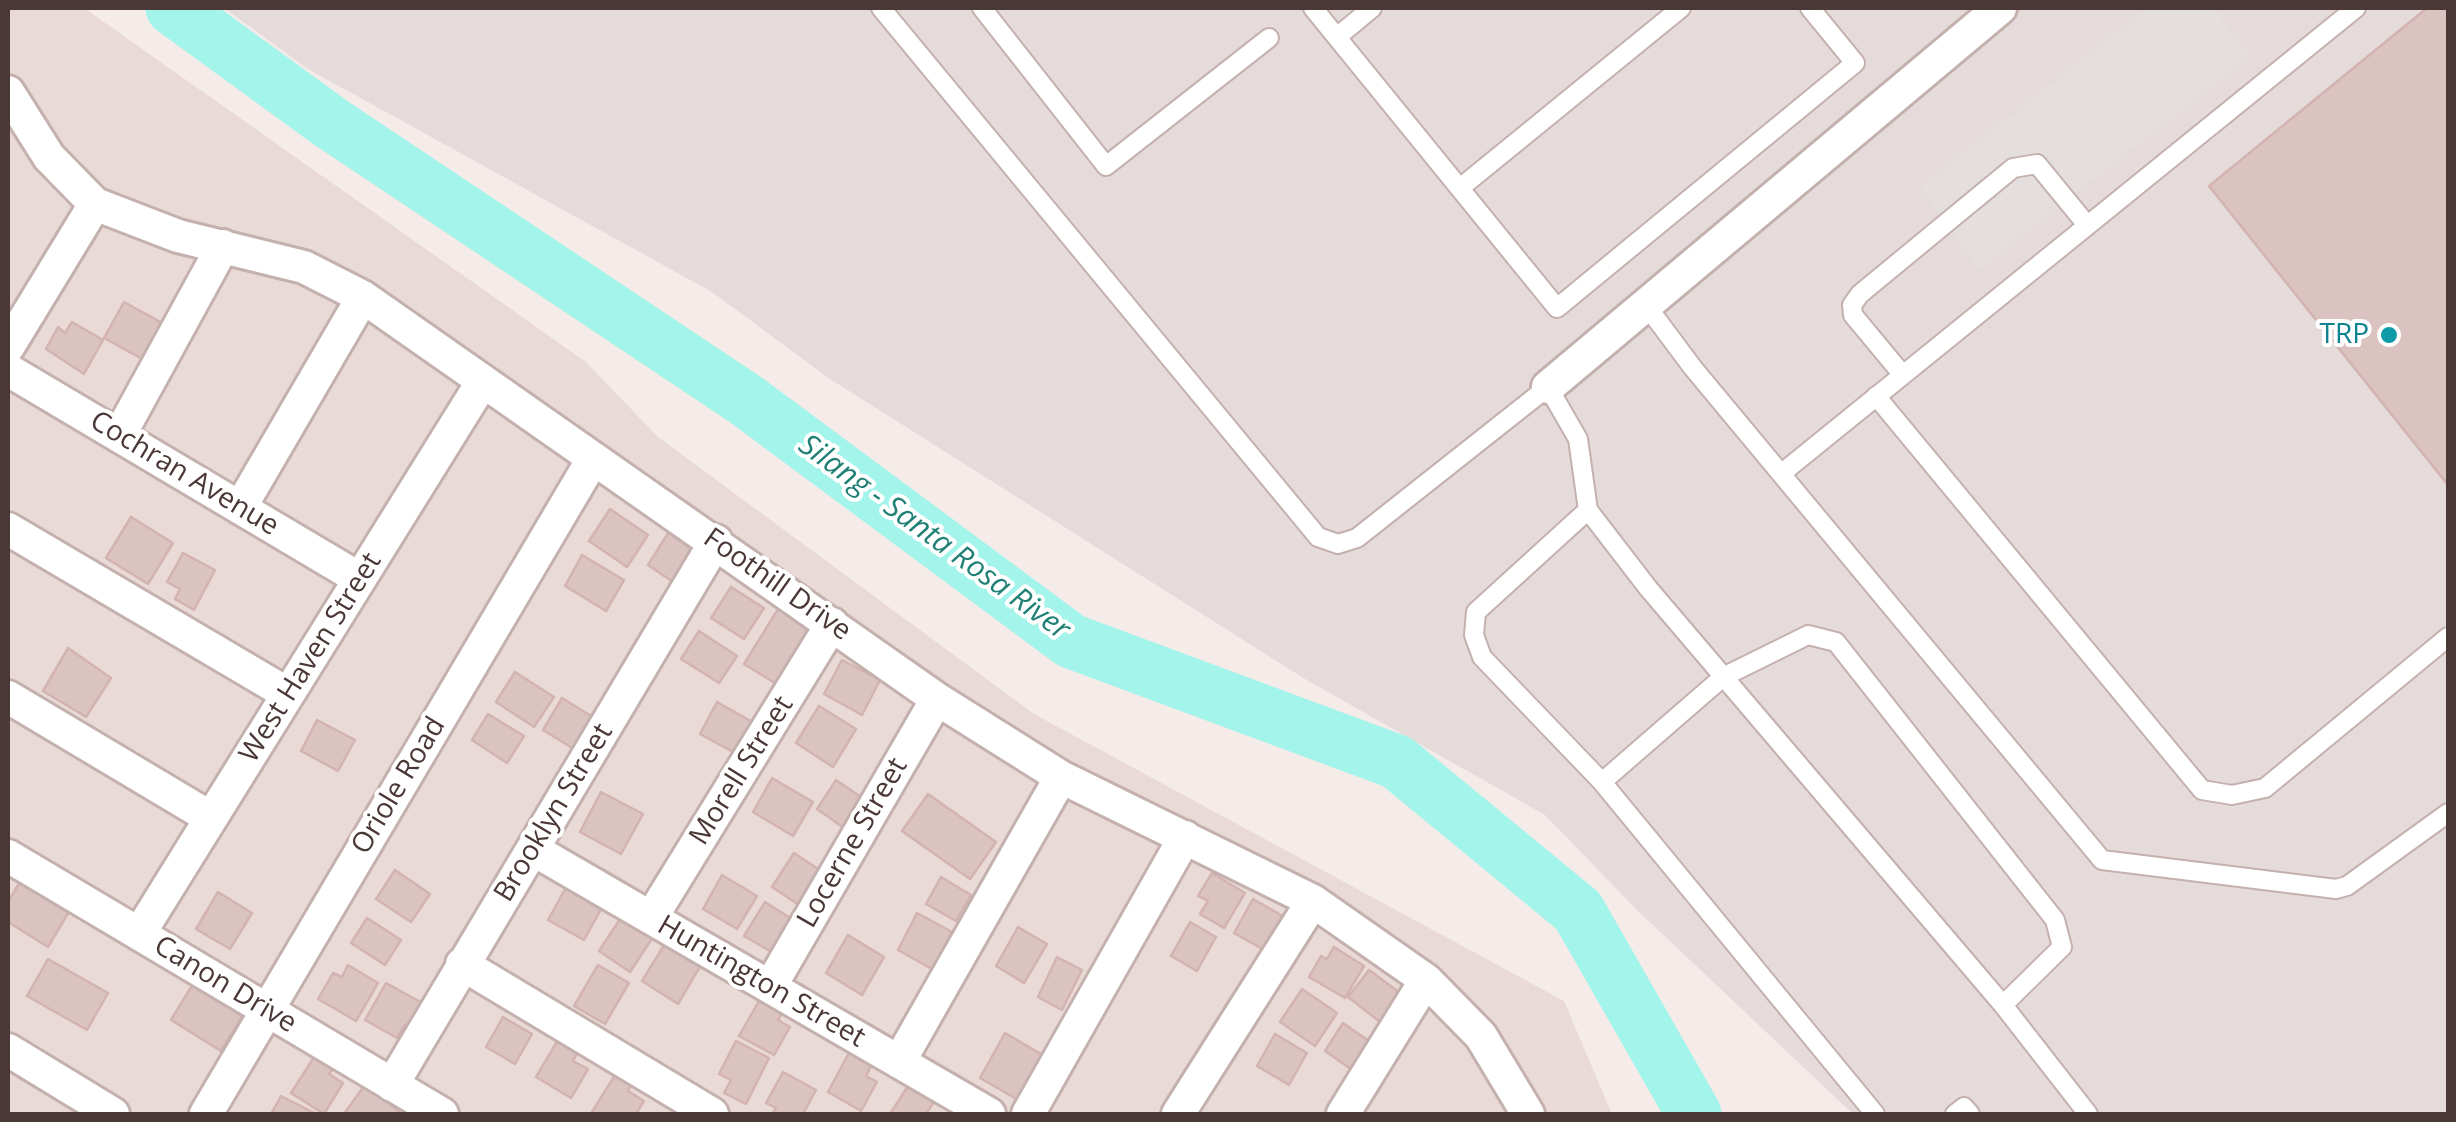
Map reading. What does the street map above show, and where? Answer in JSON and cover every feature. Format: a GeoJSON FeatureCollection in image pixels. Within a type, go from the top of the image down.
{"type":"FeatureCollection","features":[{"type":"Feature","properties":{"kind":"street"},"geometry":{"type":"LineString","coordinates":[[1548,387],[2000,8]]}},
{"type":"Feature","properties":{"kind":"street","name":"Foothill Drive"},"geometry":{"type":"LineString","coordinates":[[8,92],[48,157],[95,204],[178,236],[304,267],[363,297],[936,699],[1062,778],[1313,901],[1426,980],[1481,1036],[1520,1110]]}},
{"type":"Feature","properties":{"kind":"street"},"geometry":{"type":"LineString","coordinates":[[8,347],[95,204]]}},
{"type":"Feature","properties":{"kind":"street"},"geometry":{"type":"LineString","coordinates":[[119,436],[224,246]]}},
{"type":"Feature","properties":{"kind":"street"},"geometry":{"type":"LineString","coordinates":[[240,508],[363,297]]}},
{"type":"Feature","properties":{"kind":"street","name":"Cochran Avenue"},"geometry":{"type":"LineString","coordinates":[[8,370],[360,579]]}},
{"type":"Feature","properties":{"kind":"street","name":"West Haven Street"},"geometry":{"type":"LineString","coordinates":[[139,934],[483,381]]}},
{"type":"Feature","properties":{"kind":"street","name":"Oriole Road"},"geometry":{"type":"LineString","coordinates":[[206,1114],[592,458]]}},
{"type":"Feature","properties":{"kind":"street"},"geometry":{"type":"LineString","coordinates":[[8,530],[288,694]]}},
{"type":"Feature","properties":{"kind":"street","name":"Brooklyn Street"},"geometry":{"type":"LineString","coordinates":[[392,1085],[716,541]]}},
{"type":"Feature","properties":{"kind":"street","name":"Morell Street"},"geometry":{"type":"LineString","coordinates":[[651,918],[832,624]]}},
{"type":"Feature","properties":{"kind":"street"},"geometry":{"type":"LineString","coordinates":[[8,697],[210,818]]}},
{"type":"Feature","properties":{"kind":"street","name":"Locerne Street"},"geometry":{"type":"LineString","coordinates":[[770,987],[936,699]]}},
{"type":"Feature","properties":{"kind":"street"},"geometry":{"type":"LineString","coordinates":[[899,1062],[1062,778]]}},
{"type":"Feature","properties":{"kind":"street"},"geometry":{"type":"LineString","coordinates":[[1028,1114],[1185,837]]}},
{"type":"Feature","properties":{"kind":"street","name":"Huntington Street"},"geometry":{"type":"LineString","coordinates":[[534,850],[989,1114]]}},
{"type":"Feature","properties":{"kind":"street","name":"Canon Drive"},"geometry":{"type":"LineString","coordinates":[[10,863],[139,934],[442,1114]]}},
{"type":"Feature","properties":{"kind":"street"},"geometry":{"type":"LineString","coordinates":[[1178,1114],[1313,901]]}},
{"type":"Feature","properties":{"kind":"street"},"geometry":{"type":"LineString","coordinates":[[462,964],[712,1114]]}},
{"type":"Feature","properties":{"kind":"street"},"geometry":{"type":"LineString","coordinates":[[1343,1114],[1426,980]]}},
{"type":"Feature","properties":{"kind":"street"},"geometry":{"type":"LineString","coordinates":[[8,1050],[113,1114]]}},
{"type":"Feature","properties":{"kind":"lane"},"geometry":{"type":"LineString","coordinates":[[881,8],[1318,537],[1338,544],[1357,538],[1548,387],[1578,439],[1588,510],[1723,677],[2003,1005],[2088,1114]]}},
{"type":"Feature","properties":{"kind":"lane"},"geometry":{"type":"LineString","coordinates":[[982,8],[1106,166],[1269,38]]}},
{"type":"Feature","properties":{"kind":"lane"},"geometry":{"type":"LineString","coordinates":[[1313,8],[1557,308],[1855,64],[1810,8]]}},
{"type":"Feature","properties":{"kind":"lane"},"geometry":{"type":"LineString","coordinates":[[1336,37],[1372,8]]}},
{"type":"Feature","properties":{"kind":"lane"},"geometry":{"type":"LineString","coordinates":[[1460,188],[1680,8]]}},
{"type":"Feature","properties":{"kind":"lane"},"geometry":{"type":"LineString","coordinates":[[1782,473],[2356,8]]}},
{"type":"Feature","properties":{"kind":"lane"},"geometry":{"type":"LineString","coordinates":[[1902,374],[1853,315],[1852,305],[1860,294],[1998,180],[2025,163],[2038,164],[2087,225]]}},
{"type":"Feature","properties":{"kind":"lane"},"geometry":{"type":"LineString","coordinates":[[1646,304],[2102,860],[2336,889],[2347,886],[2448,813]]}},
{"type":"Feature","properties":{"kind":"lane"},"geometry":{"type":"LineString","coordinates":[[1876,396],[2202,790],[2232,795],[2265,788],[2448,637]]}},
{"type":"Feature","properties":{"kind":"lane"},"geometry":{"type":"LineString","coordinates":[[1588,510],[1476,612],[1474,635],[1482,657],[1602,782],[1875,1114]]}},
{"type":"Feature","properties":{"kind":"lane"},"geometry":{"type":"LineString","coordinates":[[1602,782],[1723,677],[1808,634],[1836,642],[2055,920],[2062,947],[2003,1005]]}},
{"type":"Feature","properties":{"kind":"lane"},"geometry":{"type":"LineString","coordinates":[[1955,1114],[1964,1107],[1970,1114]]}},
{"type":"Feature","properties":{"kind":"shaded area"},"geometry":{"type":"Polygon","coordinates":[[[8,8],[84,8],[586,362],[658,437],[1034,714],[1564,1001],[1612,1114],[8,1114],[8,8]]]}},
{"type":"Feature","properties":{"kind":"shaded area"},"geometry":{"type":"Polygon","coordinates":[[[224,8],[2448,8],[2448,1114],[1853,1114],[1637,910],[1545,815],[1305,679],[830,379],[712,292],[308,69],[224,8]]]}},
{"type":"Feature","properties":{"kind":"shaded area"},"geometry":{"type":"Polygon","coordinates":[[[2148,8],[2212,8],[2250,56],[1979,269],[1920,187],[2148,8]]]}},
{"type":"Feature","properties":{"kind":"building","name":"TRP"},"geometry":{"type":"Polygon","coordinates":[[[2427,8],[2448,8],[2448,485],[2209,186],[2427,8]]]}},
{"type":"Feature","properties":{"kind":"building"},"geometry":{"type":"Polygon","coordinates":[[[124,302],[166,325],[146,361],[104,338],[124,302]]]}},
{"type":"Feature","properties":{"kind":"building"},"geometry":{"type":"Polygon","coordinates":[[[72,322],[103,340],[84,374],[46,349],[58,327],[65,333],[72,322]]]}},
{"type":"Feature","properties":{"kind":"building"},"geometry":{"type":"Polygon","coordinates":[[[610,509],[648,535],[627,567],[589,541],[610,509]]]}},
{"type":"Feature","properties":{"kind":"building"},"geometry":{"type":"Polygon","coordinates":[[[131,517],[173,543],[148,584],[106,558],[131,517]]]}},
{"type":"Feature","properties":{"kind":"building"},"geometry":{"type":"Polygon","coordinates":[[[672,527],[688,537],[684,544],[699,554],[679,586],[648,565],[672,527]]]}},
{"type":"Feature","properties":{"kind":"building"},"geometry":{"type":"Polygon","coordinates":[[[183,553],[215,570],[194,610],[175,599],[180,589],[167,582],[183,553]]]}},
{"type":"Feature","properties":{"kind":"building"},"geometry":{"type":"Polygon","coordinates":[[[582,555],[624,580],[606,611],[565,586],[582,555]]]}},
{"type":"Feature","properties":{"kind":"building"},"geometry":{"type":"Polygon","coordinates":[[[731,587],[764,608],[744,639],[711,618],[731,587]]]}},
{"type":"Feature","properties":{"kind":"building"},"geometry":{"type":"Polygon","coordinates":[[[780,606],[814,626],[778,685],[744,664],[780,606]]]}},
{"type":"Feature","properties":{"kind":"building"},"geometry":{"type":"Polygon","coordinates":[[[699,631],[737,656],[719,683],[681,659],[699,631]]]}},
{"type":"Feature","properties":{"kind":"building"},"geometry":{"type":"Polygon","coordinates":[[[68,648],[111,678],[86,717],[43,691],[68,648]]]}},
{"type":"Feature","properties":{"kind":"building"},"geometry":{"type":"Polygon","coordinates":[[[842,660],[880,680],[862,715],[824,694],[842,660]]]}},
{"type":"Feature","properties":{"kind":"building"},"geometry":{"type":"Polygon","coordinates":[[[515,672],[554,697],[534,727],[496,702],[515,672]]]}},
{"type":"Feature","properties":{"kind":"building"},"geometry":{"type":"Polygon","coordinates":[[[562,698],[596,719],[577,751],[543,730],[562,698]]]}},
{"type":"Feature","properties":{"kind":"building"},"geometry":{"type":"Polygon","coordinates":[[[717,702],[758,725],[748,744],[740,740],[733,752],[700,734],[717,702]]]}},
{"type":"Feature","properties":{"kind":"building"},"geometry":{"type":"Polygon","coordinates":[[[819,706],[856,729],[833,767],[796,743],[819,706]]]}},
{"type":"Feature","properties":{"kind":"building"},"geometry":{"type":"Polygon","coordinates":[[[488,714],[524,736],[507,763],[472,740],[488,714]]]}},
{"type":"Feature","properties":{"kind":"building"},"geometry":{"type":"Polygon","coordinates":[[[317,720],[355,740],[338,771],[301,751],[317,720]]]}},
{"type":"Feature","properties":{"kind":"building"},"geometry":{"type":"Polygon","coordinates":[[[772,778],[813,802],[793,836],[753,812],[772,778]]]}},
{"type":"Feature","properties":{"kind":"building"},"geometry":{"type":"Polygon","coordinates":[[[836,780],[868,802],[854,835],[817,809],[836,780]]]}},
{"type":"Feature","properties":{"kind":"building"},"geometry":{"type":"Polygon","coordinates":[[[601,792],[643,814],[621,854],[580,832],[601,792]]]}},
{"type":"Feature","properties":{"kind":"building"},"geometry":{"type":"Polygon","coordinates":[[[928,794],[996,842],[970,879],[902,831],[928,794]]]}},
{"type":"Feature","properties":{"kind":"building"},"geometry":{"type":"Polygon","coordinates":[[[794,853],[827,875],[805,909],[772,887],[794,853]]]}},
{"type":"Feature","properties":{"kind":"building"},"geometry":{"type":"Polygon","coordinates":[[[395,870],[430,894],[411,922],[376,899],[395,870]]]}},
{"type":"Feature","properties":{"kind":"building"},"geometry":{"type":"Polygon","coordinates":[[[1212,873],[1245,893],[1224,928],[1200,914],[1208,901],[1198,896],[1212,873]]]}},
{"type":"Feature","properties":{"kind":"building"},"geometry":{"type":"Polygon","coordinates":[[[722,875],[757,896],[737,929],[703,909],[722,875]]]}},
{"type":"Feature","properties":{"kind":"building"},"geometry":{"type":"Polygon","coordinates":[[[941,877],[971,895],[956,921],[926,904],[941,877]]]}},
{"type":"Feature","properties":{"kind":"building"},"geometry":{"type":"Polygon","coordinates":[[[21,880],[70,910],[48,947],[8,922],[8,902],[21,880]]]}},
{"type":"Feature","properties":{"kind":"building"},"geometry":{"type":"Polygon","coordinates":[[[569,882],[605,902],[584,940],[548,920],[569,882]]]}},
{"type":"Feature","properties":{"kind":"building"},"geometry":{"type":"Polygon","coordinates":[[[218,892],[252,913],[230,949],[196,929],[218,892]]]}},
{"type":"Feature","properties":{"kind":"building"},"geometry":{"type":"Polygon","coordinates":[[[1253,899],[1288,919],[1264,950],[1234,933],[1253,899]]]}},
{"type":"Feature","properties":{"kind":"building"},"geometry":{"type":"Polygon","coordinates":[[[765,902],[795,921],[775,954],[744,936],[765,902]]]}},
{"type":"Feature","properties":{"kind":"building"},"geometry":{"type":"Polygon","coordinates":[[[624,913],[655,934],[630,972],[599,951],[624,913]]]}},
{"type":"Feature","properties":{"kind":"building"},"geometry":{"type":"Polygon","coordinates":[[[917,913],[952,932],[932,969],[898,950],[917,913]]]}},
{"type":"Feature","properties":{"kind":"building"},"geometry":{"type":"Polygon","coordinates":[[[367,918],[401,940],[385,965],[351,943],[367,918]]]}},
{"type":"Feature","properties":{"kind":"building"},"geometry":{"type":"Polygon","coordinates":[[[1190,922],[1216,937],[1197,971],[1171,956],[1190,922]]]}},
{"type":"Feature","properties":{"kind":"building"},"geometry":{"type":"Polygon","coordinates":[[[1018,927],[1047,944],[1024,983],[996,966],[1018,927]]]}},
{"type":"Feature","properties":{"kind":"building"},"geometry":{"type":"Polygon","coordinates":[[[848,935],[884,957],[862,995],[826,973],[848,935]]]}},
{"type":"Feature","properties":{"kind":"building"},"geometry":{"type":"Polygon","coordinates":[[[666,942],[702,963],[678,1004],[642,981],[666,942]]]}},
{"type":"Feature","properties":{"kind":"building"},"geometry":{"type":"Polygon","coordinates":[[[1334,947],[1364,966],[1345,998],[1309,977],[1321,956],[1327,959],[1334,947]]]}},
{"type":"Feature","properties":{"kind":"building"},"geometry":{"type":"Polygon","coordinates":[[[1057,957],[1082,970],[1062,1010],[1038,997],[1057,957]]]}},
{"type":"Feature","properties":{"kind":"building"},"geometry":{"type":"Polygon","coordinates":[[[48,959],[108,993],[87,1030],[27,996],[48,959]]]}},
{"type":"Feature","properties":{"kind":"building"},"geometry":{"type":"Polygon","coordinates":[[[348,965],[378,983],[356,1021],[318,999],[333,973],[342,977],[348,965]]]}},
{"type":"Feature","properties":{"kind":"building"},"geometry":{"type":"Polygon","coordinates":[[[598,965],[629,983],[605,1024],[574,1006],[598,965]]]}},
{"type":"Feature","properties":{"kind":"building"},"geometry":{"type":"Polygon","coordinates":[[[1369,970],[1403,995],[1388,1028],[1348,997],[1369,970]]]}},
{"type":"Feature","properties":{"kind":"building"},"geometry":{"type":"Polygon","coordinates":[[[386,983],[424,1004],[411,1028],[405,1025],[397,1038],[365,1020],[386,983]]]}},
{"type":"Feature","properties":{"kind":"building"},"geometry":{"type":"Polygon","coordinates":[[[193,984],[243,1015],[221,1051],[171,1020],[193,984]]]}},
{"type":"Feature","properties":{"kind":"building"},"geometry":{"type":"Polygon","coordinates":[[[1302,989],[1337,1013],[1315,1046],[1280,1022],[1302,989]]]}},
{"type":"Feature","properties":{"kind":"building"},"geometry":{"type":"Polygon","coordinates":[[[763,994],[783,1012],[778,1020],[790,1027],[774,1055],[739,1036],[763,994]]]}},
{"type":"Feature","properties":{"kind":"building"},"geometry":{"type":"Polygon","coordinates":[[[503,1017],[532,1034],[515,1064],[486,1047],[503,1017]]]}},
{"type":"Feature","properties":{"kind":"building"},"geometry":{"type":"Polygon","coordinates":[[[1343,1023],[1376,1046],[1358,1074],[1325,1051],[1343,1023]]]}},
{"type":"Feature","properties":{"kind":"building"},"geometry":{"type":"Polygon","coordinates":[[[1005,1033],[1046,1057],[1020,1101],[980,1078],[1005,1033]]]}},
{"type":"Feature","properties":{"kind":"building"},"geometry":{"type":"Polygon","coordinates":[[[1275,1034],[1307,1053],[1289,1085],[1257,1066],[1275,1034]]]}},
{"type":"Feature","properties":{"kind":"building"},"geometry":{"type":"Polygon","coordinates":[[[558,1040],[578,1052],[573,1061],[588,1069],[571,1098],[536,1077],[558,1040]]]}},
{"type":"Feature","properties":{"kind":"building"},"geometry":{"type":"Polygon","coordinates":[[[736,1041],[769,1058],[746,1104],[724,1093],[731,1080],[719,1074],[736,1041]]]}},
{"type":"Feature","properties":{"kind":"building"},"geometry":{"type":"Polygon","coordinates":[[[850,1051],[872,1064],[866,1076],[877,1082],[861,1111],[828,1092],[850,1051]]]}},
{"type":"Feature","properties":{"kind":"building"},"geometry":{"type":"Polygon","coordinates":[[[316,1054],[335,1066],[329,1074],[343,1083],[324,1114],[291,1093],[316,1054]]]}},
{"type":"Feature","properties":{"kind":"building"},"geometry":{"type":"Polygon","coordinates":[[[617,1072],[633,1082],[628,1091],[644,1101],[636,1114],[592,1112],[617,1072]]]}},
{"type":"Feature","properties":{"kind":"building"},"geometry":{"type":"Polygon","coordinates":[[[783,1072],[816,1090],[803,1114],[772,1114],[776,1108],[766,1103],[783,1072]]]}},
{"type":"Feature","properties":{"kind":"building"},"geometry":{"type":"Polygon","coordinates":[[[364,1086],[399,1111],[397,1114],[344,1114],[364,1086]]]}},
{"type":"Feature","properties":{"kind":"building"},"geometry":{"type":"Polygon","coordinates":[[[908,1086],[934,1102],[926,1114],[890,1114],[908,1086]]]}},
{"type":"Feature","properties":{"kind":"building"},"geometry":{"type":"Polygon","coordinates":[[[281,1096],[316,1114],[271,1114],[281,1096]]]}},
{"type":"Feature","properties":{"kind":"waterway","name":"Silang - Santa Rosa River"},"geometry":{"type":"LineString","coordinates":[[173,8],[331,123],[746,400],[1071,641],[1397,762],[1578,911],[1694,1114]]}},
{"type":"Feature","properties":{"kind":"place","name":"TRP"},"geometry":{"type":"Point","coordinates":[2389,335]}}]}
